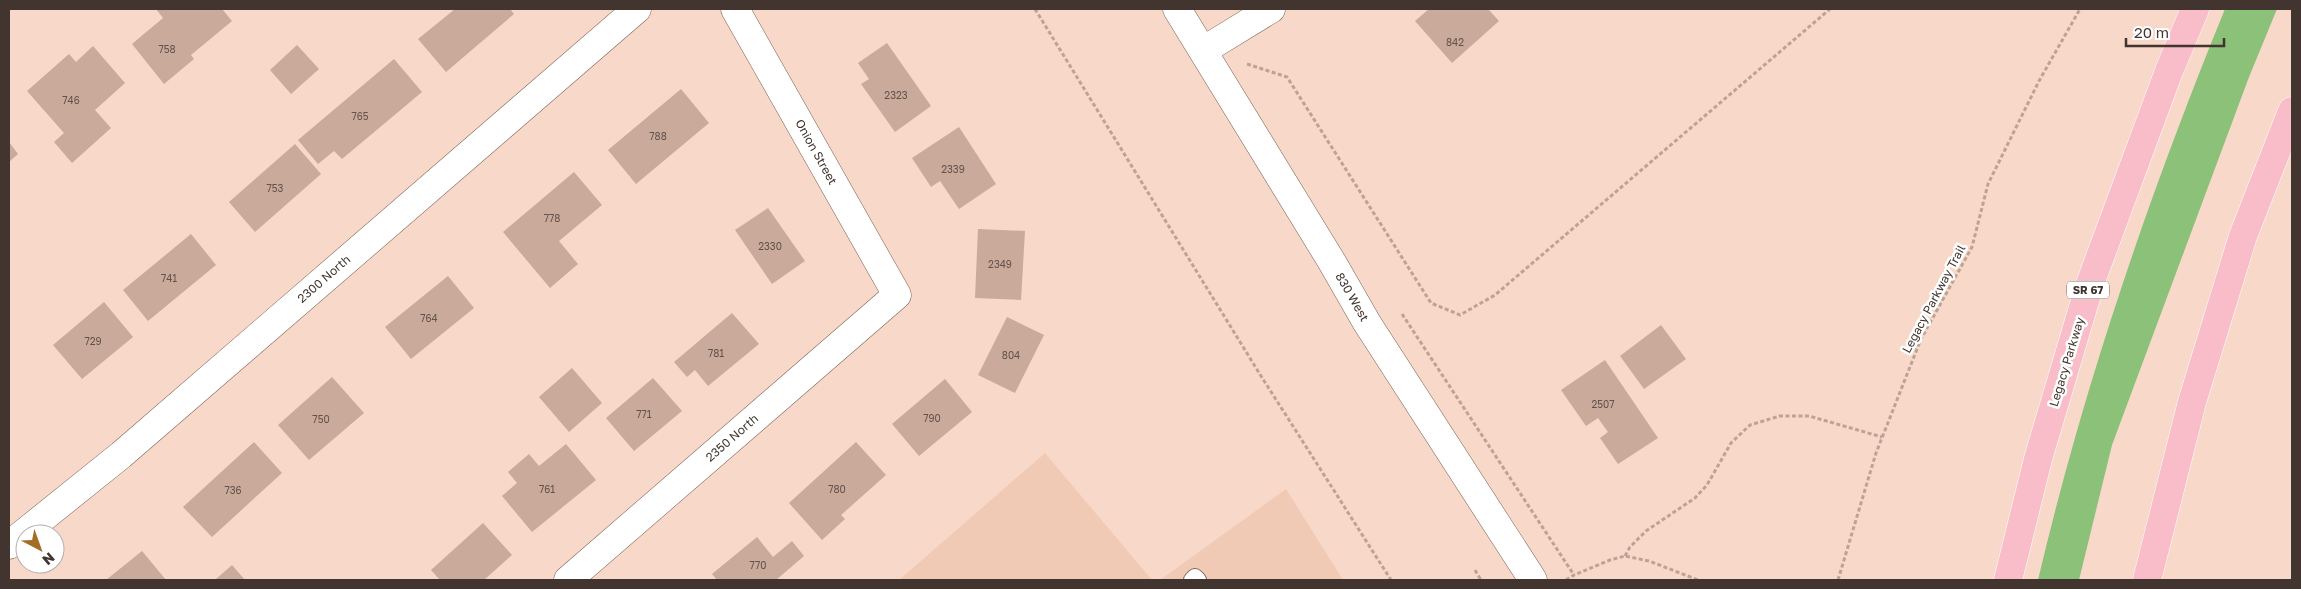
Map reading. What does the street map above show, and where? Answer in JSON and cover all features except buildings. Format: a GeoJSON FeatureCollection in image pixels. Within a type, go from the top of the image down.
{"type":"FeatureCollection","features":[{"type":"Feature","properties":{"kind":"highway","name":"Legacy Parkway"},"geometry":{"type":"LineString","coordinates":[[2008,580],[2038,460],[2090,284],[2169,72],[2195,9]]}},
{"type":"Feature","properties":{"kind":"highway"},"geometry":{"type":"LineString","coordinates":[[2147,580],[2192,402],[2240,246],[2292,111]]}},
{"type":"Feature","properties":{"kind":"street","name":"2300 North"},"geometry":{"type":"LineString","coordinates":[[9,545],[121,455],[637,9]]}},
{"type":"Feature","properties":{"kind":"street","name":"Onion Street"},"geometry":{"type":"LineString","coordinates":[[735,9],[897,295]]}},
{"type":"Feature","properties":{"kind":"street","name":"830 West"},"geometry":{"type":"LineString","coordinates":[[1177,9],[1204,50],[1367,324],[1533,580]]}},
{"type":"Feature","properties":{"kind":"street"},"geometry":{"type":"LineString","coordinates":[[1204,50],[1271,9]]}},
{"type":"Feature","properties":{"kind":"street","name":"2350 North"},"geometry":{"type":"LineString","coordinates":[[568,580],[897,295]]}},
{"type":"Feature","properties":{"kind":"lane"},"geometry":{"type":"LineString","coordinates":[[1192,580],[1195,577],[1198,580]]}},
{"type":"Feature","properties":{"kind":"path"},"geometry":{"type":"LineString","coordinates":[[1035,9],[1250,359],[1391,580]]}},
{"type":"Feature","properties":{"kind":"path"},"geometry":{"type":"LineString","coordinates":[[1204,50],[1287,77],[1431,303],[1460,314],[1495,295],[1830,9]]}},
{"type":"Feature","properties":{"kind":"path","name":"Legacy Parkway Trail"},"geometry":{"type":"LineString","coordinates":[[1838,580],[1882,436],[1921,339],[1972,247],[1988,184],[2039,81],[2080,9]]}},
{"type":"Feature","properties":{"kind":"path"},"geometry":{"type":"LineString","coordinates":[[1402,314],[1574,575]]}},
{"type":"Feature","properties":{"kind":"path"},"geometry":{"type":"LineString","coordinates":[[1625,556],[1630,547],[1646,531],[1695,498],[1712,477],[1731,443],[1750,425],[1780,416],[1809,416],[1882,436]]}},
{"type":"Feature","properties":{"kind":"path"},"geometry":{"type":"LineString","coordinates":[[1566,580],[1610,560],[1625,556],[1650,561],[1698,580]]}},
{"type":"Feature","properties":{"kind":"path"},"geometry":{"type":"LineString","coordinates":[[1475,570],[1481,580]]}},
{"type":"Feature","properties":{"kind":"shaded area"},"geometry":{"type":"Polygon","coordinates":[[[1045,453],[1152,580],[899,580],[1045,453]]]}},
{"type":"Feature","properties":{"kind":"shaded area"},"geometry":{"type":"Polygon","coordinates":[[[1286,489],[1343,580],[1160,580],[1286,489]]]}},
{"type":"Feature","properties":{"kind":"green space"},"geometry":{"type":"Polygon","coordinates":[[[2225,9],[2277,9],[2249,77],[2112,445],[2079,580],[2038,580],[2076,435],[2120,291],[2170,149],[2225,9]]]}}]}
